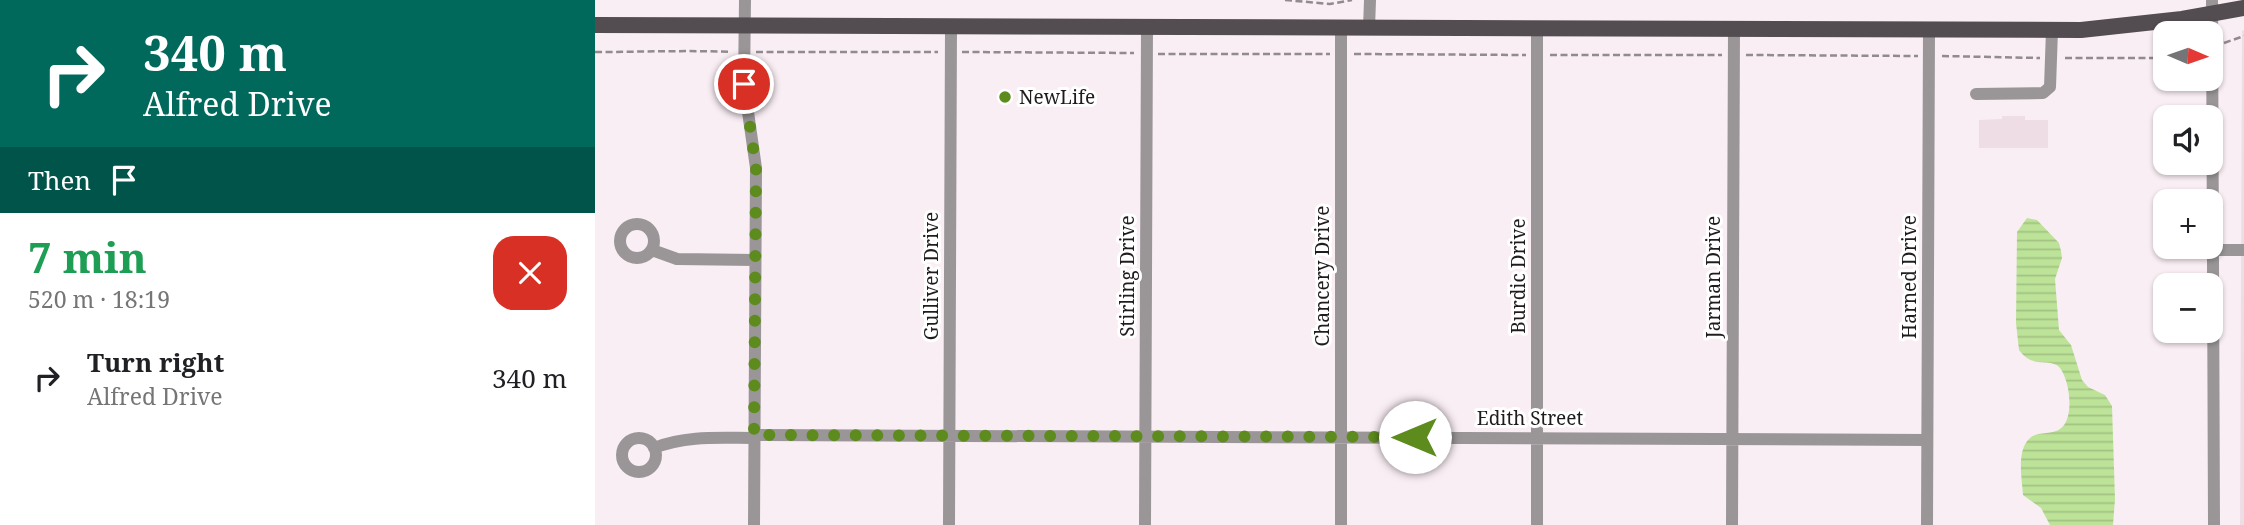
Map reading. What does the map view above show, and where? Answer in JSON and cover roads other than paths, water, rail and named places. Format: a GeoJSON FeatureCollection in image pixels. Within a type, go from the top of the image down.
{"type":"FeatureCollection","features":[{"type":"Feature","properties":{"kind":"main road"},"geometry":{"type":"LineString","coordinates":[[595,25],[2052,30],[2109,28],[2212,7],[2244,8]]}},
{"type":"Feature","properties":{"kind":"street"},"geometry":{"type":"LineString","coordinates":[[745,0],[744,84],[756,168],[754,525]]}},
{"type":"Feature","properties":{"kind":"street"},"geometry":{"type":"LineString","coordinates":[[1369,27],[1370,0]]}},
{"type":"Feature","properties":{"kind":"street"},"geometry":{"type":"LineString","coordinates":[[2212,7],[2213,189]]}},
{"type":"Feature","properties":{"kind":"street","name":"Gulliver Drive"},"geometry":{"type":"LineString","coordinates":[[949,525],[951,27]]}},
{"type":"Feature","properties":{"kind":"street","name":"Stirling Drive"},"geometry":{"type":"LineString","coordinates":[[1145,525],[1147,27]]}},
{"type":"Feature","properties":{"kind":"street","name":"Chancery Drive"},"geometry":{"type":"LineString","coordinates":[[1341,27],[1341,525]]}},
{"type":"Feature","properties":{"kind":"street","name":"Burdic Drive"},"geometry":{"type":"LineString","coordinates":[[1537,28],[1537,525]]}},
{"type":"Feature","properties":{"kind":"street","name":"Jarman Drive"},"geometry":{"type":"LineString","coordinates":[[1732,525],[1734,29]]}},
{"type":"Feature","properties":{"kind":"street","name":"Harned Drive"},"geometry":{"type":"LineString","coordinates":[[1927,525],[1929,29]]}},
{"type":"Feature","properties":{"kind":"street"},"geometry":{"type":"LineString","coordinates":[[1976,94],[2043,93],[2050,87],[2052,30]]}},
{"type":"Feature","properties":{"kind":"street"},"geometry":{"type":"LineString","coordinates":[[652,250],[677,259],[755,260]]}},
{"type":"Feature","properties":{"kind":"street"},"geometry":{"type":"LineString","coordinates":[[2223,250],[2244,250]]}},
{"type":"Feature","properties":{"kind":"street"},"geometry":{"type":"LineString","coordinates":[[2214,259],[2214,525]]}},
{"type":"Feature","properties":{"kind":"street","name":"Edith Street"},"geometry":{"type":"LineString","coordinates":[[654,448],[687,439],[754,436],[1927,440]]}},
{"type":"Feature","properties":{"kind":"place","name":"NewLife"},"geometry":{"type":"Point","coordinates":[1005,97]}}]}
